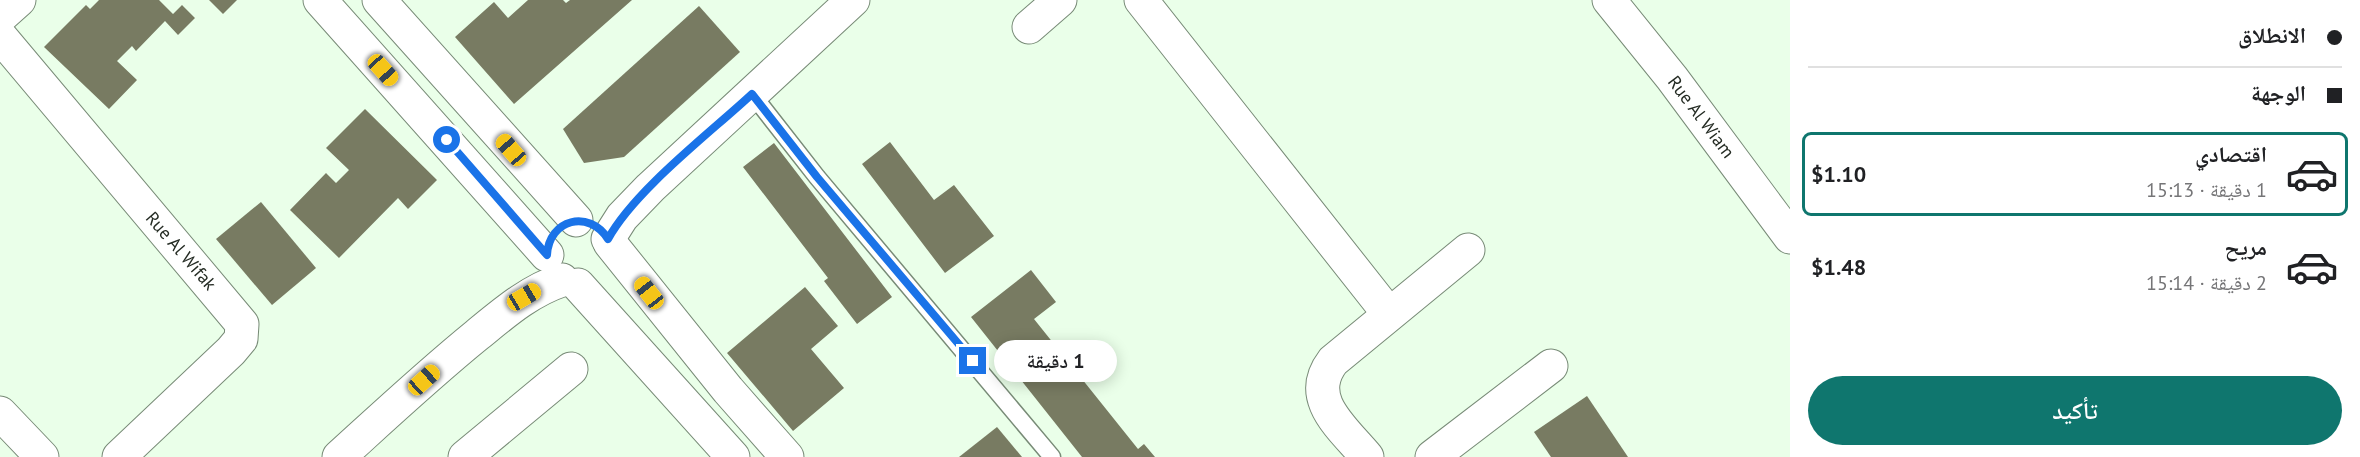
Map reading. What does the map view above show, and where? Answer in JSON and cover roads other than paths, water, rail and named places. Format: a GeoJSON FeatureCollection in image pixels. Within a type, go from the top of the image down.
{"type":"FeatureCollection","features":[{"type":"Feature","properties":{"kind":"street"},"geometry":{"type":"LineString","coordinates":[[0,17],[19,0]]}},
{"type":"Feature","properties":{"kind":"street"},"geometry":{"type":"LineString","coordinates":[[320,0],[559,271],[733,457]]}},
{"type":"Feature","properties":{"kind":"street"},"geometry":{"type":"LineString","coordinates":[[379,0],[598,232],[713,372],[787,457]]}},
{"type":"Feature","properties":{"kind":"street"},"geometry":{"type":"LineString","coordinates":[[559,271],[550,238],[554,232],[598,232],[631,208],[853,0]]}},
{"type":"Feature","properties":{"kind":"street"},"geometry":{"type":"LineString","coordinates":[[1029,27],[1060,0]]}},
{"type":"Feature","properties":{"kind":"street"},"geometry":{"type":"LineString","coordinates":[[1141,0],[1389,314]]}},
{"type":"Feature","properties":{"kind":"street","name":"Rue Al Wiam"},"geometry":{"type":"LineString","coordinates":[[1609,0],[1672,78],[1790,237]]}},
{"type":"Feature","properties":{"kind":"street","name":"Rue Al Wifak"},"geometry":{"type":"LineString","coordinates":[[0,36],[243,324],[241,339],[231,351],[119,457]]}},
{"type":"Feature","properties":{"kind":"street"},"geometry":{"type":"LineString","coordinates":[[559,271],[595,281],[608,269],[612,252],[598,232]]}},
{"type":"Feature","properties":{"kind":"street"},"geometry":{"type":"LineString","coordinates":[[1367,457],[1324,402],[1321,381],[1334,360],[1468,250]]}},
{"type":"Feature","properties":{"kind":"street"},"geometry":{"type":"LineString","coordinates":[[339,457],[441,364],[559,271]]}},
{"type":"Feature","properties":{"kind":"street"},"geometry":{"type":"LineString","coordinates":[[1432,457],[1551,366]]}},
{"type":"Feature","properties":{"kind":"street"},"geometry":{"type":"LineString","coordinates":[[465,457],[571,369]]}},
{"type":"Feature","properties":{"kind":"street"},"geometry":{"type":"LineString","coordinates":[[0,413],[42,457]]}},
{"type":"Feature","properties":{"kind":"lane"},"geometry":{"type":"LineString","coordinates":[[752,94],[817,177],[1052,457]]}}]}
